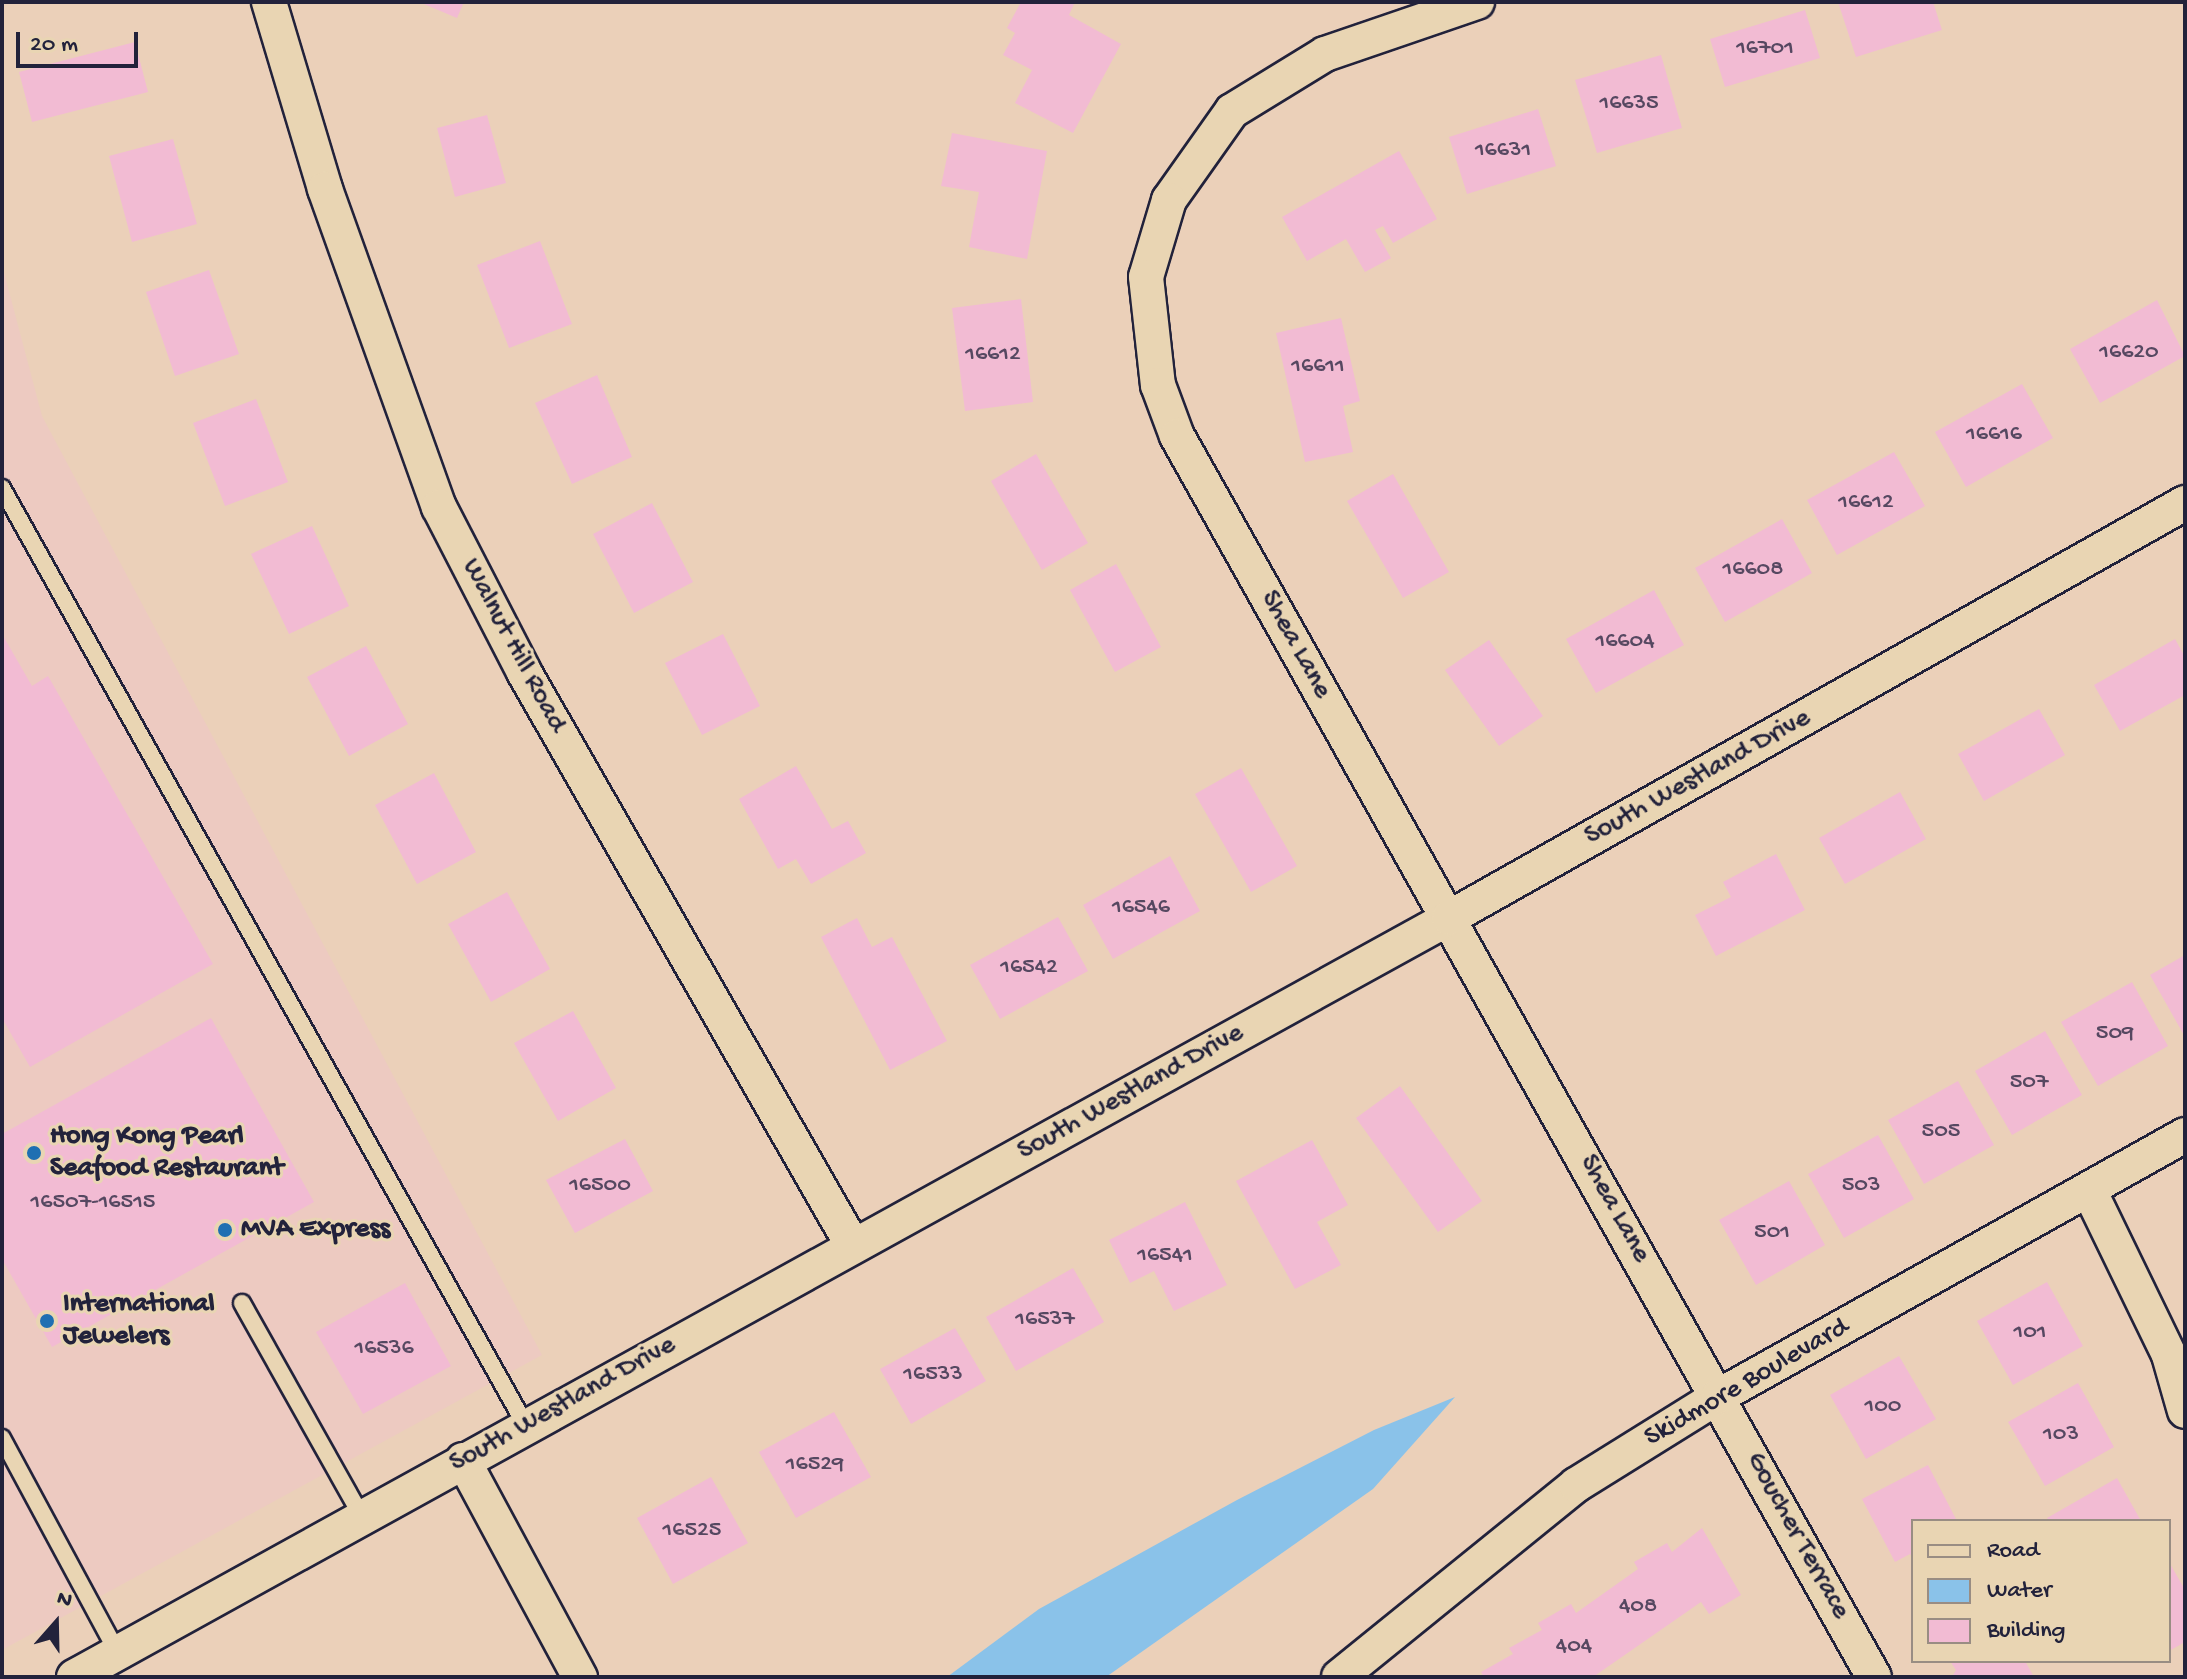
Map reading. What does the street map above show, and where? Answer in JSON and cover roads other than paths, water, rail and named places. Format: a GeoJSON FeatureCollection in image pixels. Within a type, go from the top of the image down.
{"type":"FeatureCollection","features":[{"type":"Feature","properties":{"kind":"street","name":"Walnut Hill Road"},"geometry":{"type":"LineString","coordinates":[[269,2],[325,189],[439,507],[524,672],[853,1246]]}},
{"type":"Feature","properties":{"kind":"street","name":"Shea Lane"},"geometry":{"type":"LineString","coordinates":[[1477,2],[1325,54],[1232,111],[1169,200],[1146,277],[1158,385],[1177,436],[1719,1396]]}},
{"type":"Feature","properties":{"kind":"street","name":"South Westland Drive"},"geometry":{"type":"LineString","coordinates":[[80,1676],[463,1460],[1449,918],[2185,503]]}},
{"type":"Feature","properties":{"kind":"street","name":"Skidmore Boulevard"},"geometry":{"type":"LineString","coordinates":[[1358,1671],[1576,1485],[1719,1396],[2185,1135]]}},
{"type":"Feature","properties":{"kind":"street"},"geometry":{"type":"LineString","coordinates":[[2089,1190],[2169,1355],[2185,1411]]}},
{"type":"Feature","properties":{"kind":"street","name":"Goucher Terrace"},"geometry":{"type":"LineString","coordinates":[[1719,1396],[1874,1677]]}},
{"type":"Feature","properties":{"kind":"street"},"geometry":{"type":"LineString","coordinates":[[463,1460],[580,1677]]}},
{"type":"Feature","properties":{"kind":"lane"},"geometry":{"type":"LineString","coordinates":[[2,488],[526,1426]]}},
{"type":"Feature","properties":{"kind":"lane"},"geometry":{"type":"LineString","coordinates":[[242,1303],[362,1517]]}},
{"type":"Feature","properties":{"kind":"lane"},"geometry":{"type":"LineString","coordinates":[[2,1438],[118,1653]]}},
{"type":"Feature","properties":{"kind":"water"},"geometry":{"type":"Polygon","coordinates":[[[1455,1397],[1373,1489],[1106,1677],[947,1677],[1039,1609],[1237,1500],[1374,1430],[1455,1397]]]}},
{"type":"Feature","properties":{"kind":"place","name":"Hong Kong Pearl Seafood Restaurant"},"geometry":{"type":"Point","coordinates":[34,1153]}},
{"type":"Feature","properties":{"kind":"place","name":"MVA Express"},"geometry":{"type":"Point","coordinates":[225,1230]}},
{"type":"Feature","properties":{"kind":"place","name":"International Jewelers"},"geometry":{"type":"Point","coordinates":[47,1321]}}]}
